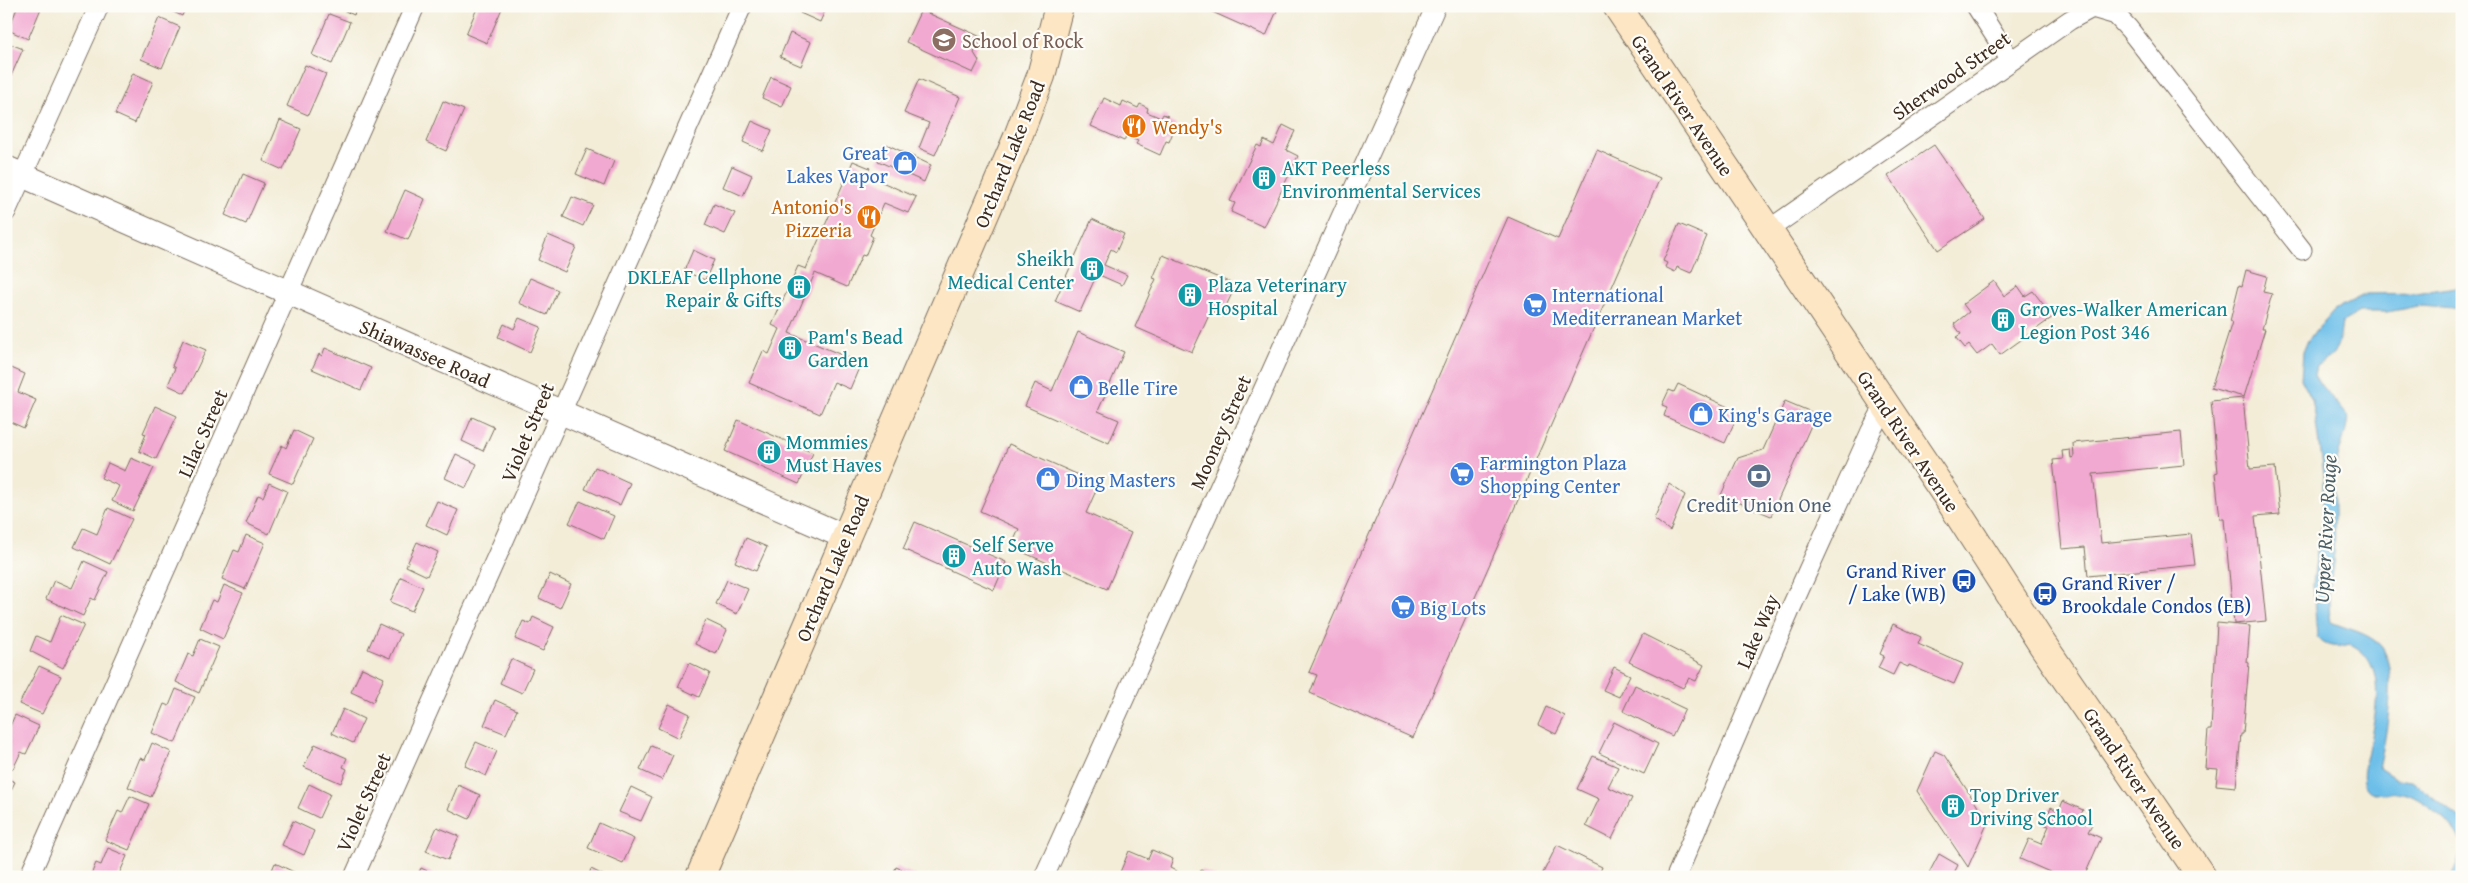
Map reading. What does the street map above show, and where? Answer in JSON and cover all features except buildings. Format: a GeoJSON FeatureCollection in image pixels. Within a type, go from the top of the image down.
{"type":"FeatureCollection","features":[{"type":"Feature","properties":{"kind":"main road","name":"Orchard Lake Road"},"geometry":{"type":"LineString","coordinates":[[700,877],[1017,140],[1041,76],[1059,6]]}},
{"type":"Feature","properties":{"kind":"main road","name":"Grand River Avenue"},"geometry":{"type":"LineString","coordinates":[[1617,6],[1885,405],[2042,644],[2202,877]]}},
{"type":"Feature","properties":{"kind":"street"},"geometry":{"type":"LineString","coordinates":[[6,212],[14,172],[99,6]]}},
{"type":"Feature","properties":{"kind":"street","name":"Lilac Street"},"geometry":{"type":"LineString","coordinates":[[29,877],[415,6]]}},
{"type":"Feature","properties":{"kind":"street","name":"Violet Street"},"geometry":{"type":"LineString","coordinates":[[354,877],[742,6]]}},
{"type":"Feature","properties":{"kind":"street","name":"Mooney Street"},"geometry":{"type":"LineString","coordinates":[[1044,877],[1436,6]]}},
{"type":"Feature","properties":{"kind":"street"},"geometry":{"type":"LineString","coordinates":[[1976,6],[2011,62]]}},
{"type":"Feature","properties":{"kind":"street","name":"Sherwood Street"},"geometry":{"type":"LineString","coordinates":[[1768,230],[2092,8],[2116,15],[2129,29],[2302,250]]}},
{"type":"Feature","properties":{"kind":"street","name":"Shiawassee Road"},"geometry":{"type":"LineString","coordinates":[[14,172],[845,537]]}},
{"type":"Feature","properties":{"kind":"street","name":"Lake Way"},"geometry":{"type":"LineString","coordinates":[[1676,877],[1795,600],[1885,405]]}},
{"type":"Feature","properties":{"kind":"water","name":"Upper River Rouge"},"geometry":{"type":"Polygon","coordinates":[[[2462,286],[2462,309],[2422,305],[2388,312],[2360,312],[2342,323],[2336,349],[2329,357],[2316,366],[2314,375],[2348,417],[2335,473],[2334,543],[2329,596],[2331,622],[2368,636],[2379,644],[2386,654],[2389,668],[2390,703],[2379,768],[2396,779],[2412,781],[2462,820],[2462,877],[2451,877],[2459,857],[2461,844],[2459,837],[2446,821],[2438,813],[2410,795],[2398,792],[2376,793],[2368,790],[2365,785],[2364,770],[2376,710],[2375,678],[2371,664],[2363,653],[2350,644],[2332,646],[2324,643],[2317,636],[2313,585],[2319,533],[2323,517],[2323,475],[2312,400],[2301,379],[2303,352],[2308,340],[2334,310],[2366,294],[2416,293],[2462,286]]]}},
{"type":"Feature","properties":{"kind":"place","name":"School of Rock"},"geometry":{"type":"Point","coordinates":[944,40]}},
{"type":"Feature","properties":{"kind":"place","name":"Wendy's"},"geometry":{"type":"Point","coordinates":[1134,126]}},
{"type":"Feature","properties":{"kind":"place","name":"Great Lakes Vapor"},"geometry":{"type":"Point","coordinates":[905,163]}},
{"type":"Feature","properties":{"kind":"place","name":"AKT Peerless Environmental Services"},"geometry":{"type":"Point","coordinates":[1264,178]}},
{"type":"Feature","properties":{"kind":"place","name":"Antonio's Pizzeria"},"geometry":{"type":"Point","coordinates":[869,217]}},
{"type":"Feature","properties":{"kind":"place","name":"Sheikh Medical Center"},"geometry":{"type":"Point","coordinates":[1092,269]}},
{"type":"Feature","properties":{"kind":"place","name":"DKLEAF Cellphone Repair & Gifts"},"geometry":{"type":"Point","coordinates":[799,287]}},
{"type":"Feature","properties":{"kind":"place","name":"Plaza Veterinary Hospital"},"geometry":{"type":"Point","coordinates":[1190,295]}},
{"type":"Feature","properties":{"kind":"place","name":"International Mediterranean Market"},"geometry":{"type":"Point","coordinates":[1535,305]}},
{"type":"Feature","properties":{"kind":"place","name":"Groves-Walker American Legion Post 346"},"geometry":{"type":"Point","coordinates":[2003,320]}},
{"type":"Feature","properties":{"kind":"place","name":"Pam's Bead Garden"},"geometry":{"type":"Point","coordinates":[790,348]}},
{"type":"Feature","properties":{"kind":"place","name":"Belle Tire"},"geometry":{"type":"Point","coordinates":[1081,387]}},
{"type":"Feature","properties":{"kind":"place","name":"King's Garage"},"geometry":{"type":"Point","coordinates":[1701,414]}},
{"type":"Feature","properties":{"kind":"place","name":"Mommies Must Haves"},"geometry":{"type":"Point","coordinates":[769,452]}},
{"type":"Feature","properties":{"kind":"place","name":"Farmington Plaza Shopping Center"},"geometry":{"type":"Point","coordinates":[1462,474]}},
{"type":"Feature","properties":{"kind":"place","name":"Credit Union One"},"geometry":{"type":"Point","coordinates":[1759,476]}},
{"type":"Feature","properties":{"kind":"place","name":"Ding Masters"},"geometry":{"type":"Point","coordinates":[1048,479]}},
{"type":"Feature","properties":{"kind":"place","name":"Self Serve Auto Wash"},"geometry":{"type":"Point","coordinates":[954,556]}},
{"type":"Feature","properties":{"kind":"place","name":"Grand River / Lake (WB)"},"geometry":{"type":"Point","coordinates":[1964,581]}},
{"type":"Feature","properties":{"kind":"place","name":"Grand River / Brookdale Condos (EB)"},"geometry":{"type":"Point","coordinates":[2045,594]}},
{"type":"Feature","properties":{"kind":"place","name":"Big Lots"},"geometry":{"type":"Point","coordinates":[1403,607]}},
{"type":"Feature","properties":{"kind":"place","name":"Top Driver Driving School"},"geometry":{"type":"Point","coordinates":[1953,806]}}]}
